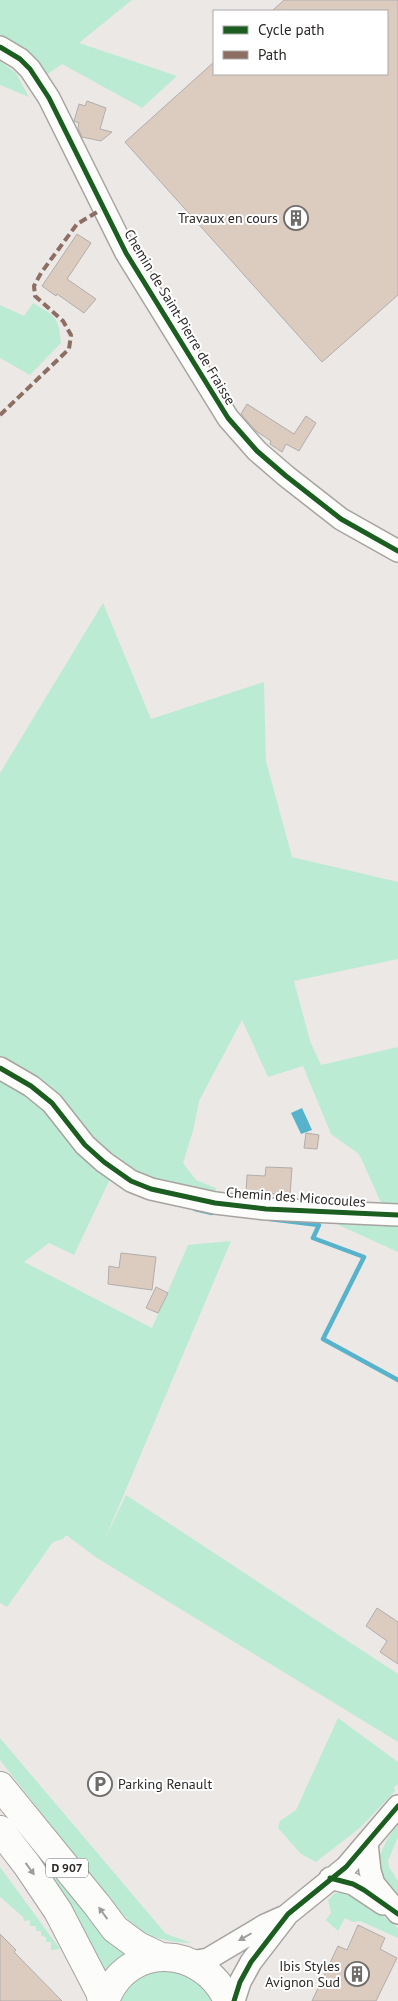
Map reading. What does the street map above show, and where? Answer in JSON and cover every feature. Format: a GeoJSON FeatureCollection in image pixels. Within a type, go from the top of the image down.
{"type":"FeatureCollection","features":[{"type":"Feature","properties":{"kind":"main road","name":"D 907"},"geometry":{"type":"LineString","coordinates":[[0,1786],[97,1904],[115,1929],[138,1946],[161,1957]]}},
{"type":"Feature","properties":{"kind":"main road","name":"D 907"},"geometry":{"type":"LineString","coordinates":[[0,1830],[32,1872],[58,1911],[104,2001]]}},
{"type":"Feature","properties":{"kind":"main road"},"geometry":{"type":"LineString","coordinates":[[104,2001],[110,1989],[124,1973],[141,1962],[161,1957],[176,1958],[201,1967],[232,1998]]}},
{"type":"Feature","properties":{"kind":"street","name":"Chemin de Saint-Pierre de Fraisse"},"geometry":{"type":"LineString","coordinates":[[0,47],[20,58],[30,69],[49,98],[126,253],[228,418],[257,451],[341,519],[398,550]]}},
{"type":"Feature","properties":{"kind":"street","name":"Chemin des Micocoules"},"geometry":{"type":"LineString","coordinates":[[0,1068],[31,1086],[52,1103],[85,1145],[104,1162],[130,1181],[151,1189],[215,1203],[266,1209],[398,1215]]}},
{"type":"Feature","properties":{"kind":"street"},"geometry":{"type":"LineString","coordinates":[[232,1998],[250,1962],[288,1914],[338,1872],[367,1843],[398,1806]]}},
{"type":"Feature","properties":{"kind":"street"},"geometry":{"type":"LineString","coordinates":[[367,1843],[370,1871],[374,1884]]}},
{"type":"Feature","properties":{"kind":"street"},"geometry":{"type":"LineString","coordinates":[[338,1872],[367,1878],[398,1914]]}},
{"type":"Feature","properties":{"kind":"street"},"geometry":{"type":"LineString","coordinates":[[338,1872],[398,1914]]}},
{"type":"Feature","properties":{"kind":"street"},"geometry":{"type":"LineString","coordinates":[[190,1962],[208,1959],[265,1925],[288,1914]]}},
{"type":"Feature","properties":{"kind":"green space"},"geometry":{"type":"Polygon","coordinates":[[[0,0],[132,0],[79,43],[177,76],[142,108],[62,64],[45,76],[0,41],[0,0]]]}},
{"type":"Feature","properties":{"kind":"green space"},"geometry":{"type":"Polygon","coordinates":[[[0,61],[16,73],[29,97],[0,85],[0,61]]]}},
{"type":"Feature","properties":{"kind":"green space"},"geometry":{"type":"Polygon","coordinates":[[[33,303],[46,311],[57,322],[61,343],[30,375],[0,358],[0,305],[24,316],[33,303]]]}},
{"type":"Feature","properties":{"kind":"green space"},"geometry":{"type":"Polygon","coordinates":[[[103,603],[151,719],[264,682],[266,761],[292,857],[398,882],[398,959],[294,981],[310,1041],[321,1065],[398,1047],[398,1209],[384,1209],[359,1154],[331,1134],[303,1066],[268,1077],[242,1020],[199,1101],[193,1131],[183,1163],[196,1180],[216,1188],[213,1199],[128,1171],[0,1063],[0,773],[103,603]]]}},
{"type":"Feature","properties":{"kind":"green space"},"geometry":{"type":"Polygon","coordinates":[[[0,1075],[42,1106],[111,1177],[74,1255],[49,1243],[24,1262],[152,1328],[188,1245],[231,1241],[105,1539],[126,1495],[398,1674],[398,1742],[97,1558],[66,1535],[63,1539],[53,1542],[7,1607],[0,1603],[0,1075]]]}},
{"type":"Feature","properties":{"kind":"green space"},"geometry":{"type":"Polygon","coordinates":[[[323,1218],[398,1220],[398,1252],[323,1218]]]}},
{"type":"Feature","properties":{"kind":"green space"},"geometry":{"type":"Polygon","coordinates":[[[338,1718],[398,1762],[398,1784],[394,1787],[395,1791],[361,1827],[316,1862],[301,1854],[278,1828],[280,1821],[296,1810],[338,1718]]]}},
{"type":"Feature","properties":{"kind":"green space"},"geometry":{"type":"Polygon","coordinates":[[[0,1738],[166,1934],[192,1943],[174,1942],[148,1936],[113,1905],[0,1760],[0,1738]]]}},
{"type":"Feature","properties":{"kind":"green space"},"geometry":{"type":"Polygon","coordinates":[[[17,1823],[132,1955],[104,1978],[11,1829],[17,1823]]]}},
{"type":"Feature","properties":{"kind":"green space"},"geometry":{"type":"Polygon","coordinates":[[[398,1824],[398,1837],[388,1861],[389,1867],[398,1881],[398,1897],[381,1879],[378,1873],[378,1865],[382,1850],[398,1824]]]}},
{"type":"Feature","properties":{"kind":"green space"},"geometry":{"type":"Polygon","coordinates":[[[0,1867],[60,1949],[51,1950],[51,1942],[46,1942],[46,1937],[41,1936],[41,1931],[36,1931],[36,1926],[30,1926],[30,1920],[24,1921],[23,1917],[0,1897],[0,1867]]]}},
{"type":"Feature","properties":{"kind":"green space"},"geometry":{"type":"Polygon","coordinates":[[[335,1893],[348,1893],[357,1896],[398,1928],[398,1938],[360,1921],[353,1922],[345,1918],[338,1931],[326,1920],[331,1913],[328,1900],[335,1893]]]}},
{"type":"Feature","properties":{"kind":"green space"},"geometry":{"type":"Polygon","coordinates":[[[168,1969],[198,1980],[215,2001],[116,2001],[142,1974],[168,1969]]]}},
{"type":"Feature","properties":{"kind":"water"},"geometry":{"type":"Polygon","coordinates":[[[302,1108],[312,1130],[301,1134],[291,1113],[302,1108]]]}},
{"type":"Feature","properties":{"kind":"building","name":"Travaux en cours"},"geometry":{"type":"Polygon","coordinates":[[[284,0],[398,0],[398,295],[322,362],[125,142],[213,63],[213,75],[388,75],[388,10],[273,10],[284,0]]]}},
{"type":"Feature","properties":{"kind":"building"},"geometry":{"type":"Polygon","coordinates":[[[87,101],[106,108],[100,129],[112,132],[101,141],[82,137],[78,128],[79,123],[74,121],[79,104],[85,106],[87,101]]]}},
{"type":"Feature","properties":{"kind":"building"},"geometry":{"type":"Polygon","coordinates":[[[77,234],[91,243],[67,279],[96,299],[84,313],[42,286],[77,234]]]}},
{"type":"Feature","properties":{"kind":"building"},"geometry":{"type":"Polygon","coordinates":[[[247,404],[294,434],[306,416],[316,423],[299,451],[286,444],[282,452],[270,444],[271,441],[256,431],[241,414],[247,404]]]}},
{"type":"Feature","properties":{"kind":"building"},"geometry":{"type":"Polygon","coordinates":[[[306,1133],[319,1135],[317,1149],[304,1148],[306,1133]]]}},
{"type":"Feature","properties":{"kind":"building"},"geometry":{"type":"Polygon","coordinates":[[[266,1167],[292,1168],[290,1195],[246,1192],[247,1175],[265,1176],[266,1167]]]}},
{"type":"Feature","properties":{"kind":"building"},"geometry":{"type":"Polygon","coordinates":[[[121,1253],[156,1257],[152,1290],[108,1284],[109,1266],[119,1268],[121,1253]]]}},
{"type":"Feature","properties":{"kind":"building"},"geometry":{"type":"Polygon","coordinates":[[[156,1287],[168,1293],[158,1313],[146,1308],[156,1287]]]}},
{"type":"Feature","properties":{"kind":"building"},"geometry":{"type":"Polygon","coordinates":[[[377,1608],[398,1622],[398,1664],[380,1652],[387,1641],[366,1626],[377,1608]]]}},
{"type":"Feature","properties":{"kind":"building","name":"Ibis Styles Avignon Sud"},"geometry":{"type":"Polygon","coordinates":[[[358,1925],[385,1938],[380,1949],[397,1958],[376,2001],[312,2001],[338,1946],[347,1950],[358,1925]]]}},
{"type":"Feature","properties":{"kind":"building"},"geometry":{"type":"Polygon","coordinates":[[[0,1934],[16,1950],[14,1952],[62,2001],[0,2001],[0,1934]]]}},
{"type":"Feature","properties":{"kind":"waterway"},"geometry":{"type":"LineString","coordinates":[[195,1209],[212,1213]]}},
{"type":"Feature","properties":{"kind":"waterway"},"geometry":{"type":"LineString","coordinates":[[270,1219],[319,1225],[313,1238],[364,1257],[323,1339],[398,1380]]}},
{"type":"Feature","properties":{"kind":"marked path"},"geometry":{"type":"LineString","coordinates":[[0,415],[69,349],[71,335],[63,321],[35,296],[34,286],[41,273],[77,224],[104,208]]}},
{"type":"Feature","properties":{"kind":"cycle path"},"geometry":{"type":"LineString","coordinates":[[0,47],[20,59],[30,69],[49,98],[126,253],[228,418],[257,451],[286,476],[341,519],[398,551]]}},
{"type":"Feature","properties":{"kind":"cycle path"},"geometry":{"type":"LineString","coordinates":[[0,1068],[31,1086],[52,1103],[85,1145],[104,1162],[131,1181],[151,1189],[215,1203],[266,1209],[398,1215]]}},
{"type":"Feature","properties":{"kind":"cycle path"},"geometry":{"type":"LineString","coordinates":[[234,2001],[240,1982],[251,1962],[288,1914],[346,1867],[398,1806]]}},
{"type":"Feature","properties":{"kind":"cycle path"},"geometry":{"type":"LineString","coordinates":[[330,1878],[353,1884],[398,1914]]}},
{"type":"Feature","properties":{"kind":"place","name":"Travaux en cours"},"geometry":{"type":"Point","coordinates":[296,218]}},
{"type":"Feature","properties":{"kind":"place","name":"Parking Renault"},"geometry":{"type":"Point","coordinates":[100,1784]}},
{"type":"Feature","properties":{"kind":"place","name":"Ibis Styles Avignon Sud"},"geometry":{"type":"Point","coordinates":[357,1974]}}]}
